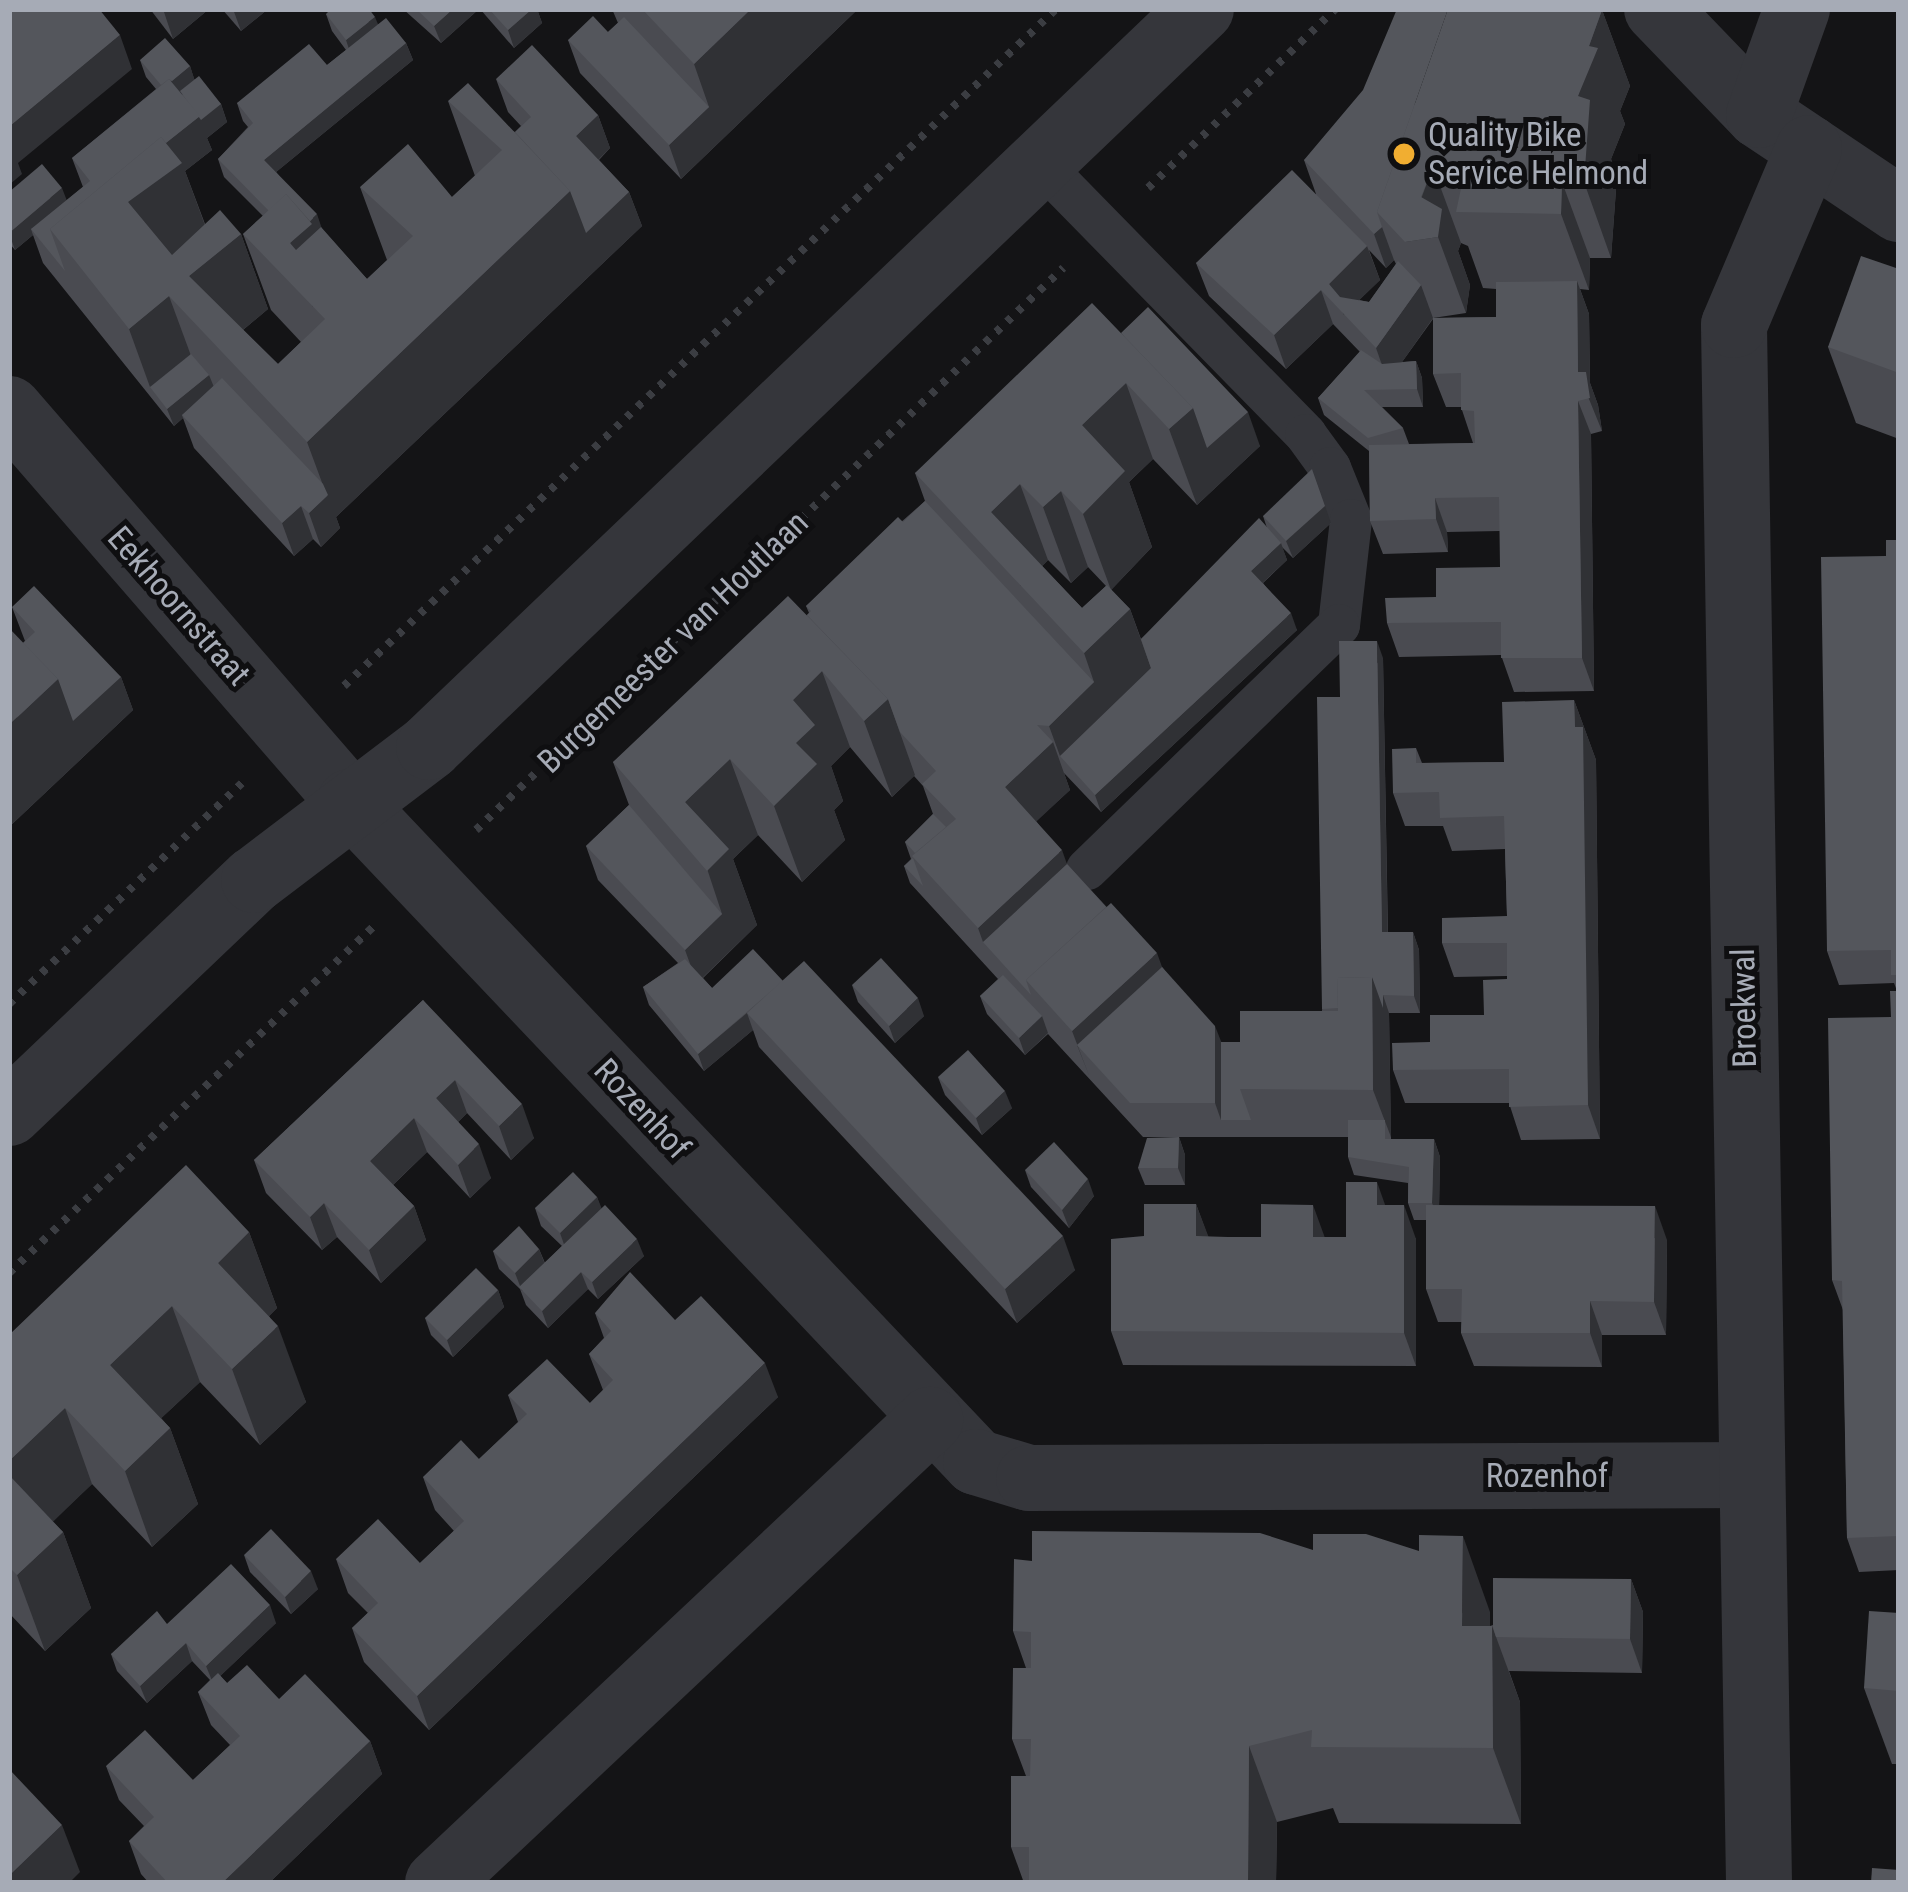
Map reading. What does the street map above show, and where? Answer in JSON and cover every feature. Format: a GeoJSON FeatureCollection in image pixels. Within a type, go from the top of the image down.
{"type":"FeatureCollection","features":[{"type":"Feature","properties":{"kind":"street"},"geometry":{"type":"LineString","coordinates":[[9,1113],[254,880],[350,802],[429,747],[1201,9]]}},
{"type":"Feature","properties":{"kind":"street"},"geometry":{"type":"LineString","coordinates":[[1657,9],[1784,132],[1899,209]]}},
{"type":"Feature","properties":{"kind":"street"},"geometry":{"type":"LineString","coordinates":[[1784,132],[1797,9]]}},
{"type":"Feature","properties":{"kind":"street","name":"Broekwal"},"geometry":{"type":"LineString","coordinates":[[1759,1883],[1734,325],[1784,132]]}},
{"type":"Feature","properties":{"kind":"street","name":"Eekhoornstraat"},"geometry":{"type":"LineString","coordinates":[[9,409],[350,802]]}},
{"type":"Feature","properties":{"kind":"street","name":"Rozenhof"},"geometry":{"type":"LineString","coordinates":[[350,802],[426,877],[930,1420],[976,1462],[1029,1478],[1751,1475]]}},
{"type":"Feature","properties":{"kind":"street"},"geometry":{"type":"LineString","coordinates":[[438,1883],[930,1420]]}},
{"type":"Feature","properties":{"kind":"lane"},"geometry":{"type":"LineString","coordinates":[[1040,164],[1306,435],[1330,468],[1351,520],[1340,625],[1087,869]]}},
{"type":"Feature","properties":{"kind":"path"},"geometry":{"type":"LineString","coordinates":[[9,1004],[1056,9]]}},
{"type":"Feature","properties":{"kind":"path","name":"Burgemeester van Houtlaan"},"geometry":{"type":"LineString","coordinates":[[9,1273],[1335,9]]}},
{"type":"Feature","properties":{"kind":"building"},"geometry":{"type":"Polygon","coordinates":[[[9,9],[99,9],[120,35],[9,127],[9,9]]]}},
{"type":"Feature","properties":{"kind":"building"},"geometry":{"type":"Polygon","coordinates":[[[331,9],[369,9],[375,17],[346,40],[326,14],[331,9]]]}},
{"type":"Feature","properties":{"kind":"building"},"geometry":{"type":"Polygon","coordinates":[[[416,9],[453,9],[434,26],[416,9]]]}},
{"type":"Feature","properties":{"kind":"building"},"geometry":{"type":"Polygon","coordinates":[[[489,9],[532,9],[508,30],[489,9]]]}},
{"type":"Feature","properties":{"kind":"building"},"geometry":{"type":"Polygon","coordinates":[[[642,9],[751,9],[694,64],[642,9]]]}},
{"type":"Feature","properties":{"kind":"building"},"geometry":{"type":"Polygon","coordinates":[[[1397,9],[1448,9],[1377,212],[1382,227],[1374,234],[1304,160],[1363,90],[1397,9]]]}},
{"type":"Feature","properties":{"kind":"building"},"geometry":{"type":"Polygon","coordinates":[[[1448,9],[1602,10],[1589,46],[1598,48],[1578,96],[1590,100],[1584,182],[1562,182],[1561,214],[1456,212],[1463,179],[1433,167],[1421,197],[1442,209],[1438,237],[1405,242],[1377,212],[1448,9]]]}},
{"type":"Feature","properties":{"kind":"building"},"geometry":{"type":"Polygon","coordinates":[[[593,16],[608,32],[624,17],[709,107],[669,145],[568,40],[593,16]]]}},
{"type":"Feature","properties":{"kind":"building"},"geometry":{"type":"Polygon","coordinates":[[[386,18],[406,43],[264,160],[317,214],[310,221],[286,194],[269,211],[218,159],[253,123],[237,103],[309,44],[327,65],[386,18]]]}},
{"type":"Feature","properties":{"kind":"building"},"geometry":{"type":"Polygon","coordinates":[[[165,38],[190,66],[161,85],[140,60],[165,38]]]}},
{"type":"Feature","properties":{"kind":"building"},"geometry":{"type":"Polygon","coordinates":[[[532,45],[598,115],[576,136],[629,192],[586,233],[570,191],[515,132],[531,117],[496,79],[532,45]]]}},
{"type":"Feature","properties":{"kind":"building"},"geometry":{"type":"Polygon","coordinates":[[[199,76],[221,104],[201,120],[180,91],[199,76]]]}},
{"type":"Feature","properties":{"kind":"building"},"geometry":{"type":"Polygon","coordinates":[[[169,79],[200,116],[166,143],[161,137],[50,229],[65,271],[31,229],[90,181],[72,158],[169,79]]]}},
{"type":"Feature","properties":{"kind":"building"},"geometry":{"type":"Polygon","coordinates":[[[468,83],[570,191],[307,442],[169,296],[129,329],[50,229],[161,137],[182,163],[128,202],[172,255],[220,210],[241,234],[189,276],[278,364],[325,319],[243,234],[286,194],[312,224],[290,243],[296,250],[321,227],[367,279],[413,236],[360,187],[408,144],[452,197],[502,150],[448,101],[468,83]]]}},
{"type":"Feature","properties":{"kind":"building"},"geometry":{"type":"Polygon","coordinates":[[[42,164],[62,188],[9,233],[9,192],[42,164]]]}},
{"type":"Feature","properties":{"kind":"building"},"geometry":{"type":"Polygon","coordinates":[[[1292,170],[1367,246],[1329,284],[1340,297],[1369,302],[1398,261],[1421,285],[1376,348],[1321,290],[1274,335],[1196,263],[1292,170]]]}},
{"type":"Feature","properties":{"kind":"building"},"geometry":{"type":"Polygon","coordinates":[[[1861,256],[1899,269],[1899,373],[1828,347],[1861,256]]]}},
{"type":"Feature","properties":{"kind":"building"},"geometry":{"type":"Polygon","coordinates":[[[1577,281],[1578,372],[1586,372],[1590,398],[1578,401],[1582,658],[1501,658],[1501,622],[1387,623],[1385,598],[1436,597],[1436,568],[1500,567],[1499,497],[1435,498],[1436,519],[1370,521],[1369,445],[1475,443],[1474,411],[1461,410],[1461,373],[1433,374],[1433,318],[1496,317],[1496,282],[1577,281]]]}},
{"type":"Feature","properties":{"kind":"building"},"geometry":{"type":"Polygon","coordinates":[[[1092,303],[1193,408],[1169,429],[1126,383],[1082,425],[1125,471],[1083,514],[1061,491],[1043,507],[1020,484],[991,512],[1082,608],[1107,585],[1130,609],[1084,653],[915,473],[1092,303]]]}},
{"type":"Feature","properties":{"kind":"building"},"geometry":{"type":"Polygon","coordinates":[[[1148,307],[1248,412],[1207,448],[1193,408],[1121,333],[1148,307]]]}},
{"type":"Feature","properties":{"kind":"building"},"geometry":{"type":"Polygon","coordinates":[[[1361,350],[1382,364],[1416,361],[1417,389],[1364,390],[1403,428],[1368,438],[1318,398],[1361,350]]]}},
{"type":"Feature","properties":{"kind":"building"},"geometry":{"type":"Polygon","coordinates":[[[191,354],[209,375],[167,409],[150,387],[191,354]]]}},
{"type":"Feature","properties":{"kind":"building"},"geometry":{"type":"Polygon","coordinates":[[[222,378],[323,484],[328,495],[309,513],[301,506],[282,523],[182,415],[222,378]]]}},
{"type":"Feature","properties":{"kind":"building"},"geometry":{"type":"Polygon","coordinates":[[[1312,469],[1325,506],[1286,541],[1263,516],[1312,469]]]}},
{"type":"Feature","properties":{"kind":"building"},"geometry":{"type":"Polygon","coordinates":[[[925,501],[1094,682],[1049,726],[1037,725],[1053,742],[1005,787],[1062,850],[978,928],[912,856],[956,819],[922,784],[936,771],[900,732],[888,699],[807,615],[811,611],[806,606],[898,517],[903,522],[925,501]]]}},
{"type":"Feature","properties":{"kind":"building"},"geometry":{"type":"Polygon","coordinates":[[[1259,518],[1281,543],[1251,571],[1291,613],[1095,795],[1060,756],[1151,668],[1141,639],[1259,518]]]}},
{"type":"Feature","properties":{"kind":"building"},"geometry":{"type":"Polygon","coordinates":[[[1886,540],[1899,540],[1899,975],[1891,975],[1891,950],[1827,951],[1821,557],[1886,556],[1886,540]]]}},
{"type":"Feature","properties":{"kind":"building"},"geometry":{"type":"Polygon","coordinates":[[[34,586],[121,677],[73,721],[58,679],[23,643],[35,632],[12,607],[34,586]]]}},
{"type":"Feature","properties":{"kind":"building"},"geometry":{"type":"Polygon","coordinates":[[[788,596],[888,699],[864,721],[822,671],[793,700],[815,725],[796,743],[817,764],[774,806],[730,759],[685,802],[729,849],[707,871],[613,762],[788,596]]]}},
{"type":"Feature","properties":{"kind":"building"},"geometry":{"type":"Polygon","coordinates":[[[9,628],[58,679],[9,725],[9,628]]]}},
{"type":"Feature","properties":{"kind":"building"},"geometry":{"type":"Polygon","coordinates":[[[1339,641],[1377,641],[1382,932],[1413,932],[1414,996],[1383,995],[1383,1008],[1372,977],[1337,978],[1338,1008],[1322,1009],[1317,697],[1340,697],[1339,641]]]}},
{"type":"Feature","properties":{"kind":"building"},"geometry":{"type":"Polygon","coordinates":[[[1574,700],[1575,727],[1583,727],[1588,1105],[1509,1107],[1509,1069],[1393,1070],[1392,1043],[1430,1042],[1430,1015],[1484,1015],[1483,980],[1507,979],[1507,943],[1442,943],[1442,918],[1507,916],[1504,816],[1440,818],[1439,792],[1393,793],[1392,749],[1416,748],[1416,763],[1504,762],[1502,702],[1574,700]]]}},
{"type":"Feature","properties":{"kind":"building"},"geometry":{"type":"Polygon","coordinates":[[[629,805],[722,914],[685,950],[586,846],[629,805]]]}},
{"type":"Feature","properties":{"kind":"building"},"geometry":{"type":"Polygon","coordinates":[[[933,814],[946,827],[915,853],[905,842],[933,814]]]}},
{"type":"Feature","properties":{"kind":"building"},"geometry":{"type":"Polygon","coordinates":[[[913,858],[923,886],[904,866],[913,858]]]}},
{"type":"Feature","properties":{"kind":"building"},"geometry":{"type":"Polygon","coordinates":[[[1067,864],[1106,907],[1026,980],[1031,995],[983,942],[1067,864]]]}},
{"type":"Feature","properties":{"kind":"building"},"geometry":{"type":"Polygon","coordinates":[[[1111,903],[1157,953],[1072,1031],[1026,980],[1111,903]]]}},
{"type":"Feature","properties":{"kind":"building"},"geometry":{"type":"Polygon","coordinates":[[[753,949],[783,981],[698,1054],[643,987],[685,959],[712,988],[753,949]]]}},
{"type":"Feature","properties":{"kind":"building"},"geometry":{"type":"Polygon","coordinates":[[[881,958],[918,998],[889,1026],[852,985],[881,958]]]}},
{"type":"Feature","properties":{"kind":"building"},"geometry":{"type":"Polygon","coordinates":[[[804,961],[1063,1236],[1005,1289],[747,1013],[804,961]]]}},
{"type":"Feature","properties":{"kind":"building"},"geometry":{"type":"Polygon","coordinates":[[[1162,967],[1215,1026],[1215,1103],[1130,1103],[1077,1045],[1162,967]]]}},
{"type":"Feature","properties":{"kind":"building"},"geometry":{"type":"Polygon","coordinates":[[[1003,975],[1042,1016],[1019,1038],[980,996],[1003,975]]]}},
{"type":"Feature","properties":{"kind":"building"},"geometry":{"type":"Polygon","coordinates":[[[1372,977],[1373,1090],[1240,1089],[1240,1011],[1338,1011],[1337,978],[1372,977]]]}},
{"type":"Feature","properties":{"kind":"building"},"geometry":{"type":"Polygon","coordinates":[[[1890,991],[1899,991],[1899,1536],[1847,1538],[1842,1281],[1832,1280],[1828,1018],[1891,1017],[1890,991]]]}},
{"type":"Feature","properties":{"kind":"building"},"geometry":{"type":"Polygon","coordinates":[[[423,1000],[522,1104],[499,1126],[455,1080],[436,1098],[479,1144],[458,1165],[414,1118],[370,1161],[414,1206],[369,1250],[324,1203],[310,1217],[254,1160],[423,1000]]]}},
{"type":"Feature","properties":{"kind":"building"},"geometry":{"type":"Polygon","coordinates":[[[1221,1042],[1240,1042],[1240,1089],[1251,1120],[1221,1120],[1221,1042]]]}},
{"type":"Feature","properties":{"kind":"building"},"geometry":{"type":"Polygon","coordinates":[[[968,1050],[1005,1091],[976,1118],[938,1077],[968,1050]]]}},
{"type":"Feature","properties":{"kind":"building"},"geometry":{"type":"Polygon","coordinates":[[[1348,1120],[1385,1120],[1385,1139],[1434,1139],[1432,1203],[1408,1203],[1409,1167],[1348,1157],[1348,1120]]]}},
{"type":"Feature","properties":{"kind":"building"},"geometry":{"type":"Polygon","coordinates":[[[1179,1137],[1178,1168],[1138,1168],[1147,1138],[1179,1137]]]}},
{"type":"Feature","properties":{"kind":"building"},"geometry":{"type":"Polygon","coordinates":[[[1054,1142],[1088,1179],[1062,1210],[1025,1170],[1054,1142]]]}},
{"type":"Feature","properties":{"kind":"building"},"geometry":{"type":"Polygon","coordinates":[[[186,1165],[249,1232],[218,1263],[278,1326],[232,1369],[172,1306],[110,1365],[170,1428],[125,1471],[65,1408],[9,1461],[9,1335],[186,1165]]]}},
{"type":"Feature","properties":{"kind":"building"},"geometry":{"type":"Polygon","coordinates":[[[573,1172],[597,1197],[560,1233],[535,1208],[573,1172]]]}},
{"type":"Feature","properties":{"kind":"building"},"geometry":{"type":"Polygon","coordinates":[[[1346,1182],[1377,1182],[1377,1205],[1404,1205],[1404,1333],[1111,1331],[1111,1239],[1144,1236],[1144,1204],[1196,1204],[1196,1236],[1228,1237],[1261,1237],[1261,1204],[1313,1205],[1313,1237],[1346,1237],[1346,1182]]]}},
{"type":"Feature","properties":{"kind":"building"},"geometry":{"type":"Polygon","coordinates":[[[605,1205],[637,1239],[592,1282],[581,1272],[542,1311],[519,1287],[605,1205]]]}},
{"type":"Feature","properties":{"kind":"building"},"geometry":{"type":"Polygon","coordinates":[[[1426,1205],[1655,1206],[1654,1302],[1590,1301],[1590,1333],[1461,1333],[1462,1289],[1426,1289],[1426,1205]]]}},
{"type":"Feature","properties":{"kind":"building"},"geometry":{"type":"Polygon","coordinates":[[[519,1226],[539,1249],[515,1273],[493,1251],[519,1226]]]}},
{"type":"Feature","properties":{"kind":"building"},"geometry":{"type":"Polygon","coordinates":[[[476,1268],[498,1290],[447,1340],[425,1318],[476,1268]]]}},
{"type":"Feature","properties":{"kind":"building"},"geometry":{"type":"Polygon","coordinates":[[[630,1272],[675,1320],[701,1296],[765,1363],[417,1696],[352,1628],[378,1603],[336,1559],[378,1519],[420,1563],[464,1521],[423,1477],[461,1440],[479,1459],[527,1414],[508,1395],[547,1359],[590,1403],[613,1380],[589,1354],[611,1331],[595,1313],[630,1272]]]}},
{"type":"Feature","properties":{"kind":"building"},"geometry":{"type":"Polygon","coordinates":[[[9,1475],[63,1532],[17,1575],[9,1567],[9,1475]]]}},
{"type":"Feature","properties":{"kind":"building"},"geometry":{"type":"Polygon","coordinates":[[[271,1529],[311,1571],[285,1597],[244,1555],[271,1529]]]}},
{"type":"Feature","properties":{"kind":"building"},"geometry":{"type":"Polygon","coordinates":[[[1032,1531],[1260,1533],[1313,1550],[1313,1534],[1366,1534],[1419,1551],[1419,1535],[1463,1536],[1462,1626],[1492,1626],[1493,1748],[1311,1747],[1312,1730],[1249,1746],[1248,1883],[1029,1883],[1029,1847],[1011,1847],[1011,1776],[1030,1776],[1031,1739],[1012,1739],[1013,1668],[1031,1668],[1031,1632],[1013,1631],[1014,1559],[1032,1561],[1032,1531]]]}},
{"type":"Feature","properties":{"kind":"building"},"geometry":{"type":"Polygon","coordinates":[[[231,1564],[270,1605],[206,1666],[186,1643],[140,1686],[111,1654],[157,1611],[167,1624],[231,1564]]]}},
{"type":"Feature","properties":{"kind":"building"},"geometry":{"type":"Polygon","coordinates":[[[1493,1578],[1631,1579],[1630,1639],[1496,1637],[1493,1578]]]}},
{"type":"Feature","properties":{"kind":"building"},"geometry":{"type":"Polygon","coordinates":[[[1869,1611],[1899,1613],[1899,1691],[1864,1688],[1869,1611]]]}},
{"type":"Feature","properties":{"kind":"building"},"geometry":{"type":"Polygon","coordinates":[[[247,1665],[279,1699],[305,1674],[370,1741],[222,1883],[168,1883],[129,1841],[154,1817],[106,1766],[145,1730],[193,1780],[240,1736],[198,1692],[218,1673],[227,1683],[247,1665]]]}},
{"type":"Feature","properties":{"kind":"building"},"geometry":{"type":"Polygon","coordinates":[[[9,1769],[62,1825],[9,1876],[9,1769]]]}},
{"type":"Feature","properties":{"kind":"building"},"geometry":{"type":"Polygon","coordinates":[[[1872,1868],[1899,1870],[1899,1883],[1871,1883],[1872,1868]]]}},
{"type":"Feature","properties":{"kind":"place","name":"Quality Bike Service Helmond"},"geometry":{"type":"Point","coordinates":[1404,154]}}]}
